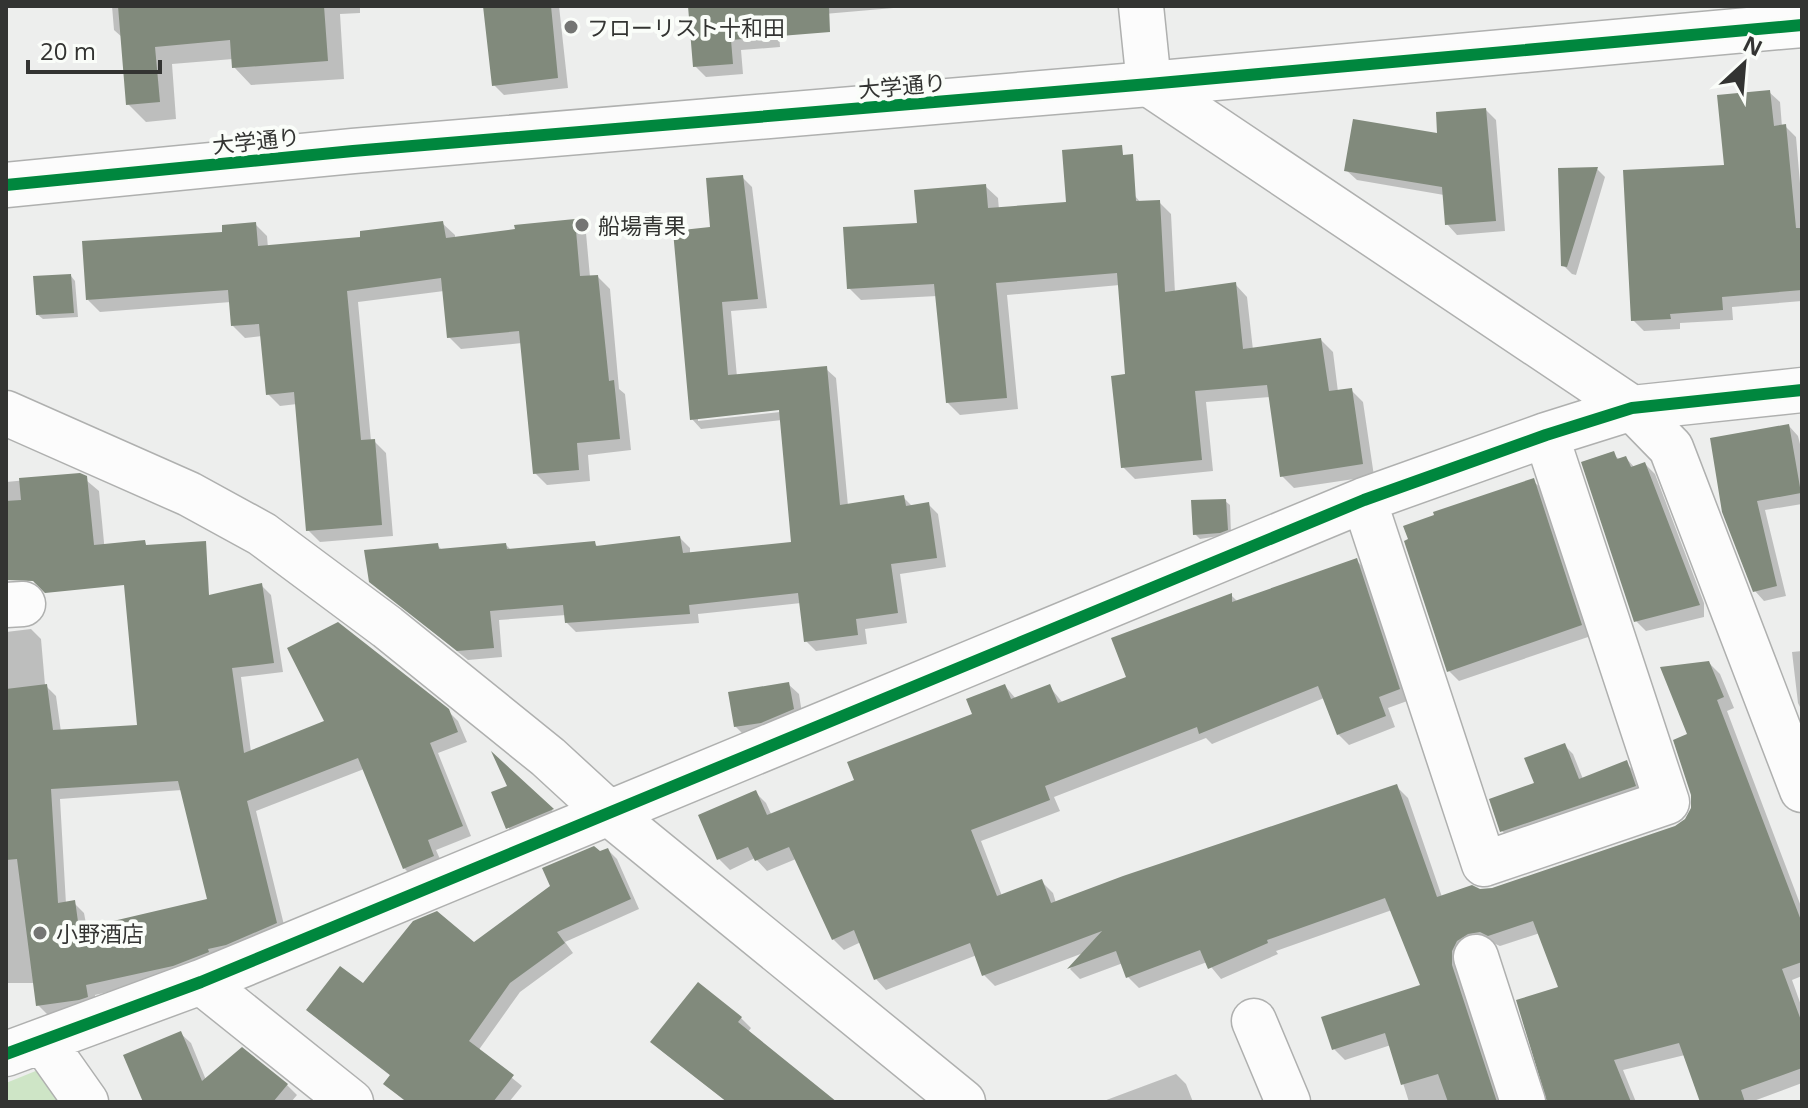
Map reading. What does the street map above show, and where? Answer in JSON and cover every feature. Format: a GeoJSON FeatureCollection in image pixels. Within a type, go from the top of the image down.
{"type":"FeatureCollection","features":[{"type":"Feature","properties":{"kind":"street"},"geometry":{"type":"LineString","coordinates":[[1141,6],[1149,84],[1632,408],[1671,448],[1802,790]]}},
{"type":"Feature","properties":{"kind":"street","name":"大学通り"},"geometry":{"type":"LineString","coordinates":[[6,185],[353,151],[1802,25]]}},
{"type":"Feature","properties":{"kind":"street"},"geometry":{"type":"LineString","coordinates":[[86,1102],[25,1047],[201,982],[1364,500],[1632,408],[1802,390]]}},
{"type":"Feature","properties":{"kind":"street"},"geometry":{"type":"LineString","coordinates":[[6,413],[189,494],[262,534],[387,627],[548,757],[610,814],[963,1102]]}},
{"type":"Feature","properties":{"kind":"street"},"geometry":{"type":"LineString","coordinates":[[1364,500],[1484,864],[1667,802],[1546,435]]}},
{"type":"Feature","properties":{"kind":"street"},"geometry":{"type":"LineString","coordinates":[[1476,957],[1523,1102]]}},
{"type":"Feature","properties":{"kind":"street"},"geometry":{"type":"LineString","coordinates":[[201,982],[351,1102]]}},
{"type":"Feature","properties":{"kind":"street"},"geometry":{"type":"LineString","coordinates":[[1254,1021],[1288,1102]]}},
{"type":"Feature","properties":{"kind":"green space"},"geometry":{"type":"Polygon","coordinates":[[[48,1066],[96,1102],[6,1102],[6,1083],[48,1066]]]}},
{"type":"Feature","properties":{"kind":"building"},"geometry":{"type":"Polygon","coordinates":[[[118,6],[324,6],[328,61],[232,68],[230,40],[155,47],[160,102],[126,105],[118,6]]]}},
{"type":"Feature","properties":{"kind":"building"},"geometry":{"type":"Polygon","coordinates":[[[483,6],[551,6],[558,78],[492,86],[483,6]]]}},
{"type":"Feature","properties":{"kind":"building"},"geometry":{"type":"Polygon","coordinates":[[[688,6],[829,6],[830,32],[731,40],[733,64],[693,67],[688,6]]]}},
{"type":"Feature","properties":{"kind":"building"},"geometry":{"type":"Polygon","coordinates":[[[1770,90],[1774,126],[1786,124],[1796,228],[1802,228],[1802,290],[1722,297],[1723,310],[1670,314],[1671,319],[1631,321],[1623,170],[1724,165],[1717,95],[1770,90]]]}},
{"type":"Feature","properties":{"kind":"building"},"geometry":{"type":"Polygon","coordinates":[[[1486,108],[1496,221],[1445,225],[1442,187],[1344,171],[1353,119],[1437,133],[1436,112],[1486,108]]]}},
{"type":"Feature","properties":{"kind":"building"},"geometry":{"type":"Polygon","coordinates":[[[1122,145],[1123,155],[1133,154],[1136,201],[1160,200],[1165,292],[1236,282],[1243,349],[1321,338],[1329,391],[1352,388],[1363,464],[1280,477],[1267,385],[1195,391],[1202,460],[1121,468],[1111,376],[1125,374],[1117,273],[996,283],[1007,398],[946,403],[934,284],[847,289],[843,227],[917,223],[914,190],[986,184],[988,208],[1066,202],[1062,150],[1122,145]]]}},
{"type":"Feature","properties":{"kind":"building"},"geometry":{"type":"Polygon","coordinates":[[[1598,167],[1567,267],[1561,266],[1558,168],[1598,167]]]}},
{"type":"Feature","properties":{"kind":"building"},"geometry":{"type":"Polygon","coordinates":[[[743,175],[758,299],[722,302],[728,375],[827,366],[840,505],[904,495],[906,506],[929,502],[937,558],[891,564],[898,613],[856,619],[858,635],[804,642],[798,593],[689,605],[690,614],[565,623],[563,605],[490,611],[494,648],[457,651],[369,582],[364,550],[438,543],[439,549],[506,543],[507,549],[595,541],[596,546],[680,536],[683,553],[791,542],[779,410],[690,420],[673,231],[710,227],[706,178],[743,175]]]}},
{"type":"Feature","properties":{"kind":"building"},"geometry":{"type":"Polygon","coordinates":[[[575,219],[580,276],[598,275],[609,381],[614,380],[620,439],[577,443],[579,470],[533,474],[519,331],[447,338],[441,278],[347,291],[361,440],[375,439],[382,525],[306,531],[294,392],[266,395],[259,324],[231,326],[228,290],[86,300],[82,241],[222,232],[222,225],[256,222],[258,246],[360,237],[360,231],[443,221],[446,238],[515,229],[514,225],[575,219]]]}},
{"type":"Feature","properties":{"kind":"building"},"geometry":{"type":"Polygon","coordinates":[[[71,274],[74,313],[36,315],[33,276],[71,274]]]}},
{"type":"Feature","properties":{"kind":"building"},"geometry":{"type":"Polygon","coordinates":[[[1789,424],[1801,493],[1757,501],[1777,586],[1753,592],[1722,512],[1710,438],[1789,424]]]}},
{"type":"Feature","properties":{"kind":"building"},"geometry":{"type":"Polygon","coordinates":[[[1614,451],[1617,459],[1626,456],[1631,467],[1645,462],[1700,605],[1634,622],[1581,462],[1614,451]]]}},
{"type":"Feature","properties":{"kind":"building"},"geometry":{"type":"Polygon","coordinates":[[[80,473],[87,476],[94,545],[145,540],[146,545],[206,541],[209,595],[262,583],[274,663],[232,668],[244,753],[324,721],[287,648],[338,622],[449,709],[458,732],[430,743],[463,826],[428,840],[434,856],[403,869],[358,758],[247,801],[277,923],[173,966],[86,985],[88,997],[36,1006],[17,859],[6,860],[6,689],[47,684],[53,730],[137,725],[124,585],[45,593],[33,581],[6,580],[6,501],[21,500],[19,478],[80,473]],[[178,781],[51,789],[58,903],[75,900],[79,929],[207,899],[178,781]]]}},
{"type":"Feature","properties":{"kind":"building"},"geometry":{"type":"Polygon","coordinates":[[[1534,478],[1582,625],[1447,672],[1404,541],[1408,539],[1403,526],[1434,515],[1433,512],[1534,478]]]}},
{"type":"Feature","properties":{"kind":"building"},"geometry":{"type":"Polygon","coordinates":[[[1226,499],[1228,530],[1193,535],[1191,500],[1226,499]]]}},
{"type":"Feature","properties":{"kind":"building"},"geometry":{"type":"Polygon","coordinates":[[[1357,558],[1400,689],[1379,697],[1386,716],[1337,735],[1318,686],[1199,734],[1197,727],[1045,786],[1050,800],[971,830],[997,896],[1042,879],[1051,903],[1397,784],[1437,897],[1472,885],[1480,889],[1492,888],[1675,826],[1685,819],[1691,808],[1691,795],[1673,740],[1687,734],[1660,667],[1709,661],[1724,697],[1717,700],[1802,923],[1802,962],[1782,969],[1802,1023],[1802,1068],[1741,1090],[1745,1102],[1700,1102],[1679,1043],[1614,1060],[1631,1102],[1547,1102],[1516,1000],[1558,987],[1533,921],[1488,936],[1480,932],[1468,934],[1457,941],[1452,951],[1452,965],[1497,1102],[1448,1102],[1438,1074],[1401,1085],[1385,1033],[1332,1050],[1321,1017],[1420,985],[1385,898],[1267,940],[1268,943],[1208,969],[1200,950],[1126,978],[1116,951],[1067,969],[1102,931],[982,976],[970,943],[874,980],[854,930],[832,940],[789,847],[755,861],[748,847],[717,860],[698,815],[756,790],[767,815],[854,780],[847,762],[972,714],[966,699],[1005,684],[1011,699],[1050,684],[1058,703],[1126,677],[1111,638],[1232,593],[1232,602],[1357,558]]]}},
{"type":"Feature","properties":{"kind":"building"},"geometry":{"type":"Polygon","coordinates":[[[789,682],[794,709],[761,723],[734,727],[728,692],[789,682]]]}},
{"type":"Feature","properties":{"kind":"building"},"geometry":{"type":"Polygon","coordinates":[[[1565,743],[1579,779],[1627,760],[1636,786],[1500,832],[1489,799],[1534,783],[1524,758],[1565,743]]]}},
{"type":"Feature","properties":{"kind":"building"},"geometry":{"type":"Polygon","coordinates":[[[491,751],[554,809],[506,829],[491,792],[507,786],[491,751]]]}},
{"type":"Feature","properties":{"kind":"building"},"geometry":{"type":"Polygon","coordinates":[[[594,846],[600,851],[608,848],[631,899],[557,932],[565,943],[510,983],[469,1041],[514,1075],[493,1102],[407,1102],[383,1084],[390,1075],[306,1010],[340,966],[363,983],[413,921],[437,911],[474,942],[550,886],[542,868],[594,846]]]}},
{"type":"Feature","properties":{"kind":"building"},"geometry":{"type":"Polygon","coordinates":[[[698,982],[742,1017],[738,1022],[837,1102],[727,1102],[650,1042],[698,982]]]}},
{"type":"Feature","properties":{"kind":"building"},"geometry":{"type":"Polygon","coordinates":[[[181,1031],[202,1081],[242,1047],[288,1084],[273,1102],[143,1102],[123,1055],[181,1031]]]}},
{"type":"Feature","properties":{"kind":"cycle path"},"geometry":{"type":"LineString","coordinates":[[6,185],[353,151],[1802,25]]}},
{"type":"Feature","properties":{"kind":"cycle path"},"geometry":{"type":"LineString","coordinates":[[6,1054],[201,982],[1364,500],[1632,408],[1802,390]]}},
{"type":"Feature","properties":{"kind":"place","name":"フローリスト十和田"},"geometry":{"type":"Point","coordinates":[571,27]}},
{"type":"Feature","properties":{"kind":"place","name":"船場青果"},"geometry":{"type":"Point","coordinates":[582,225]}},
{"type":"Feature","properties":{"kind":"place","name":"小野酒店"},"geometry":{"type":"Point","coordinates":[40,933]}}]}
